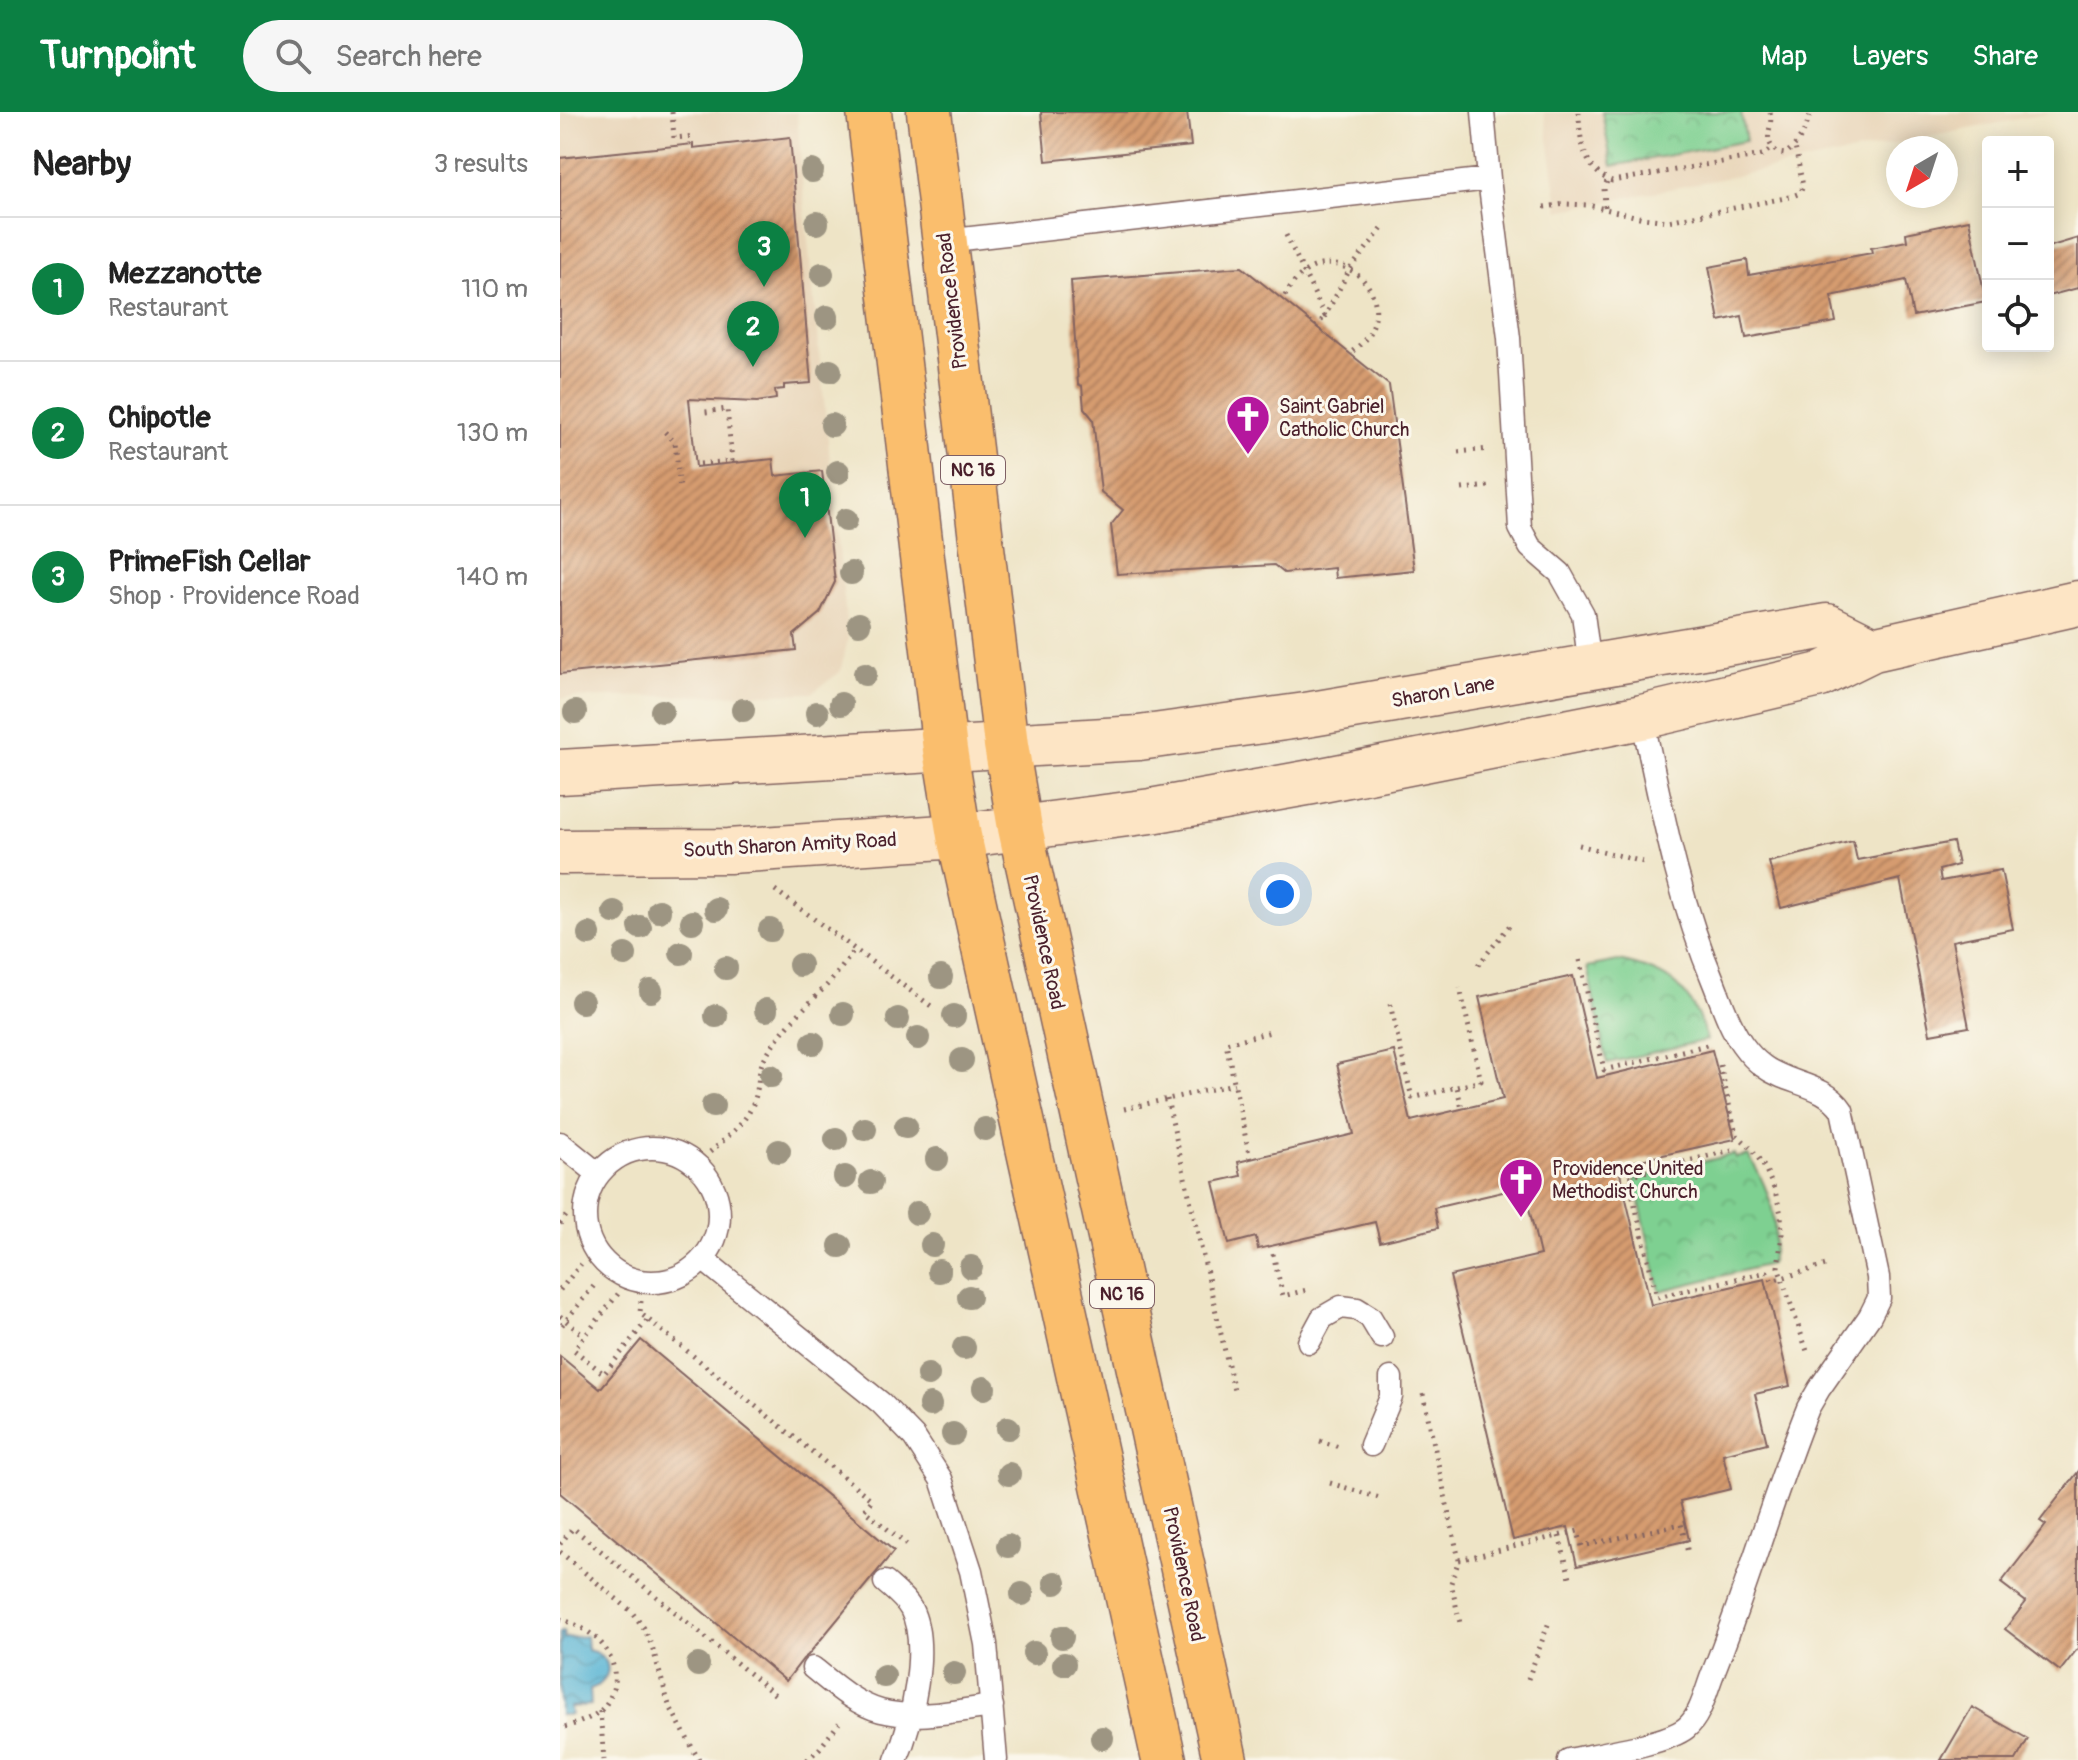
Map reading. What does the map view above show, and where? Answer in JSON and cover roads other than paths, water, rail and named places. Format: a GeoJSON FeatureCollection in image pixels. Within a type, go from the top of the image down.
{"type":"FeatureCollection","features":[{"type":"Feature","properties":{"kind":"main road","name":"NC 16"},"geometry":{"type":"LineString","coordinates":[[869,112],[945,750],[959,836],[1164,1760]]}},
{"type":"Feature","properties":{"kind":"main road","name":"Providence Road"},"geometry":{"type":"LineString","coordinates":[[929,112],[1006,745],[1020,828],[1225,1760]]}},
{"type":"Feature","properties":{"kind":"main road"},"geometry":{"type":"LineString","coordinates":[[1020,828],[1151,811],[1642,717],[1820,675],[1873,649],[2078,603]]}},
{"type":"Feature","properties":{"kind":"main road","name":"Sharon Lane"},"geometry":{"type":"LineString","coordinates":[[1006,745],[1154,736],[1306,715],[1827,626],[1873,649]]}},
{"type":"Feature","properties":{"kind":"main road"},"geometry":{"type":"LineString","coordinates":[[560,772],[1006,745]]}},
{"type":"Feature","properties":{"kind":"main road","name":"South Sharon Amity Road"},"geometry":{"type":"LineString","coordinates":[[560,852],[729,851],[959,836],[1020,828]]}},
{"type":"Feature","properties":{"kind":"lane"},"geometry":{"type":"LineString","coordinates":[[1483,112],[1509,338],[1520,528],[1530,547],[1560,573],[1583,614],[1590,666]]}},
{"type":"Feature","properties":{"kind":"lane"},"geometry":{"type":"LineString","coordinates":[[945,241],[1489,179]]}},
{"type":"Feature","properties":{"kind":"lane"},"geometry":{"type":"LineString","coordinates":[[1569,1760],[1656,1741],[1689,1726],[1697,1714],[1724,1646],[1808,1408],[1879,1298],[1878,1277],[1842,1110],[1826,1093],[1763,1066],[1742,1044],[1705,961],[1675,871],[1642,717]]}},
{"type":"Feature","properties":{"kind":"lane"},"geometry":{"type":"LineString","coordinates":[[560,1143],[597,1173]]}},
{"type":"Feature","properties":{"kind":"lane"},"geometry":{"type":"LineString","coordinates":[[651,1147],[672,1151],[693,1161],[708,1176],[717,1197],[720,1219],[715,1240],[704,1260],[687,1274],[666,1282],[644,1282],[622,1276],[604,1263],[591,1244],[584,1223],[587,1195],[597,1173],[629,1152],[651,1147]]}},
{"type":"Feature","properties":{"kind":"lane"},"geometry":{"type":"LineString","coordinates":[[704,1260],[881,1403],[914,1437],[941,1479],[971,1571],[986,1644],[996,1760]]}},
{"type":"Feature","properties":{"kind":"lane"},"geometry":{"type":"LineString","coordinates":[[1309,1342],[1322,1318],[1341,1307],[1357,1309],[1370,1317],[1382,1337]]}},
{"type":"Feature","properties":{"kind":"lane"},"geometry":{"type":"LineString","coordinates":[[1371,1445],[1391,1397],[1391,1378]]}},
{"type":"Feature","properties":{"kind":"lane"},"geometry":{"type":"LineString","coordinates":[[885,1582],[912,1610],[920,1644],[911,1714],[896,1760]]}},
{"type":"Feature","properties":{"kind":"lane"},"geometry":{"type":"LineString","coordinates":[[813,1668],[856,1700],[880,1711],[917,1715],[992,1706]]}},
{"type":"Feature","properties":{"kind":"water"},"geometry":{"type":"Polygon","coordinates":[[[560,1631],[563,1631],[564,1638],[586,1636],[587,1650],[602,1657],[608,1668],[604,1680],[590,1689],[591,1705],[570,1707],[571,1715],[560,1715],[560,1631]]]}},
{"type":"Feature","properties":{"kind":"place","name":"PrimeFish Cellar"},"geometry":{"type":"Point","coordinates":[764,287]}},
{"type":"Feature","properties":{"kind":"place","name":"Chipotle"},"geometry":{"type":"Point","coordinates":[753,367]}},
{"type":"Feature","properties":{"kind":"place","name":"Saint Gabriel Catholic Church"},"geometry":{"type":"Point","coordinates":[1248,456]}},
{"type":"Feature","properties":{"kind":"place","name":"Mezzanotte"},"geometry":{"type":"Point","coordinates":[805,538]}},
{"type":"Feature","properties":{"kind":"place","name":"Providence United Methodist Church"},"geometry":{"type":"Point","coordinates":[1521,1219]}}]}
